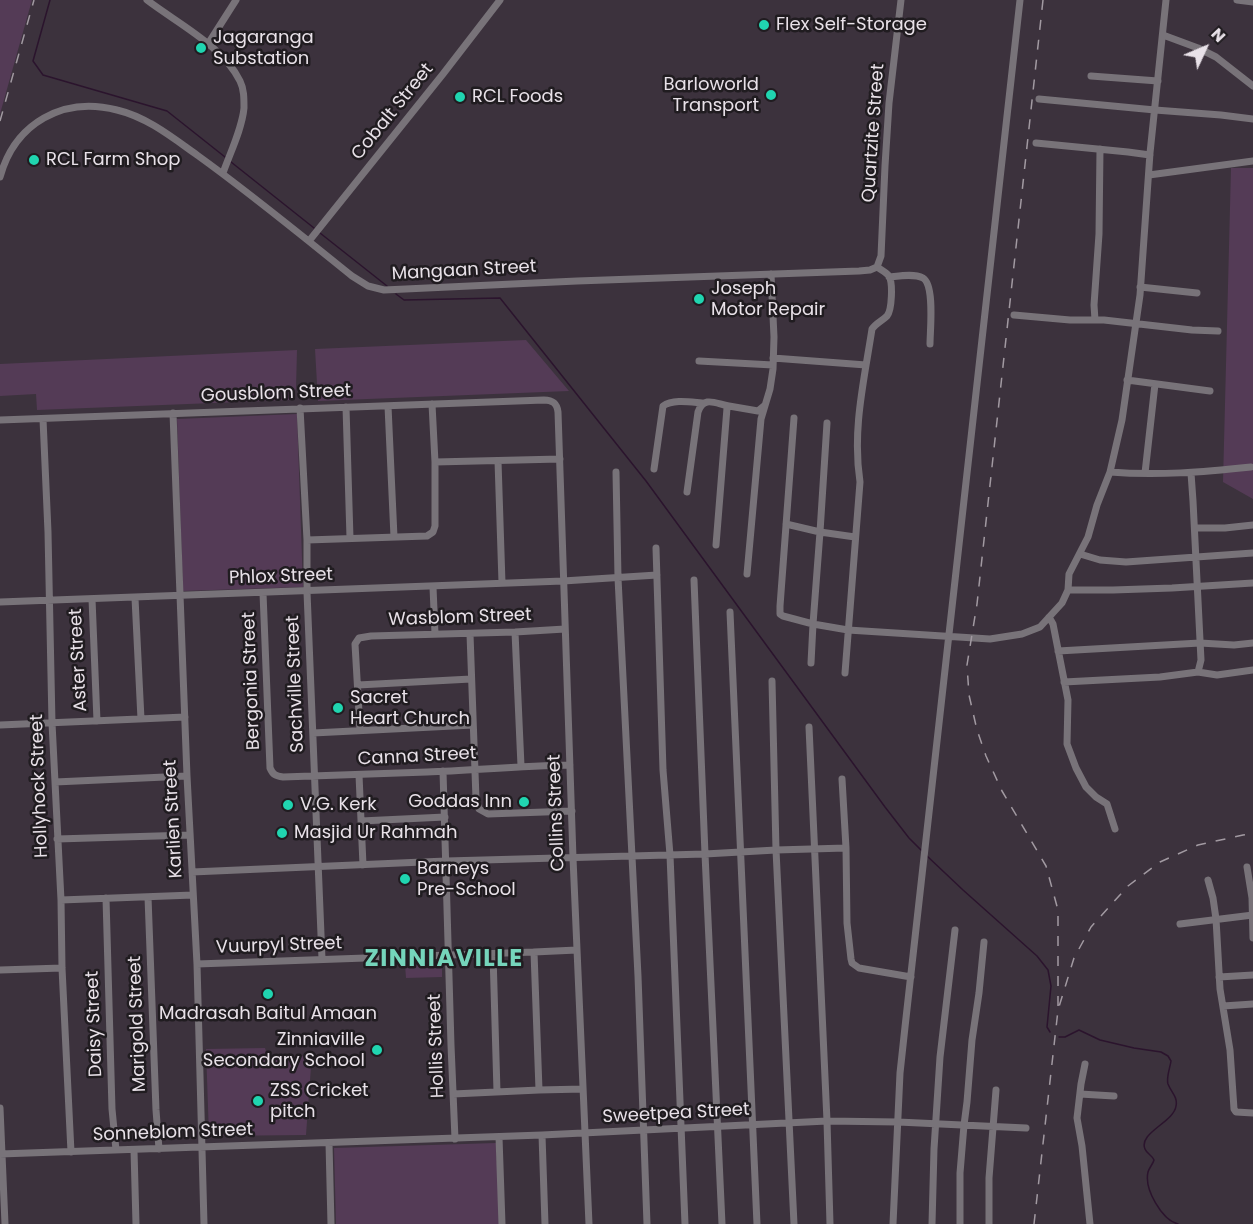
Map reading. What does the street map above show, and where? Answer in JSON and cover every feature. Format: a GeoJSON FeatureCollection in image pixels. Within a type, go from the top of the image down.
{"type":"FeatureCollection","features":[{"type":"Feature","properties":{"kind":"street"},"geometry":{"type":"LineString","coordinates":[[147,0],[208,44],[230,65],[241,82],[244,95],[243,110],[223,173]]}},
{"type":"Feature","properties":{"kind":"street"},"geometry":{"type":"LineString","coordinates":[[208,44],[236,0]]}},
{"type":"Feature","properties":{"kind":"street","name":"Cobalt Street"},"geometry":{"type":"LineString","coordinates":[[309,242],[500,0]]}},
{"type":"Feature","properties":{"kind":"street","name":"Quartzite Street"},"geometry":{"type":"LineString","coordinates":[[877,267],[881,256],[889,113],[902,0]]}},
{"type":"Feature","properties":{"kind":"street"},"geometry":{"type":"LineString","coordinates":[[893,1224],[900,1073],[1020,0]]}},
{"type":"Feature","properties":{"kind":"street"},"geometry":{"type":"LineString","coordinates":[[794,418],[780,614],[813,624],[848,630],[990,639],[1022,634],[1040,627],[1062,603],[1068,590],[1069,574],[1088,537],[1110,472],[1122,420],[1140,287],[1150,156],[1166,0]]}},
{"type":"Feature","properties":{"kind":"street"},"geometry":{"type":"LineString","coordinates":[[1237,0],[1253,2]]}},
{"type":"Feature","properties":{"kind":"street"},"geometry":{"type":"LineString","coordinates":[[1163,35],[1216,57],[1253,86]]}},
{"type":"Feature","properties":{"kind":"street"},"geometry":{"type":"LineString","coordinates":[[1091,76],[1158,81]]}},
{"type":"Feature","properties":{"kind":"street"},"geometry":{"type":"LineString","coordinates":[[1039,99],[1253,119]]}},
{"type":"Feature","properties":{"kind":"street","name":"Mangaan Street"},"geometry":{"type":"LineString","coordinates":[[0,177],[4,161],[11,148],[31,126],[54,112],[94,106],[118,110],[142,119],[169,135],[223,173],[352,276],[368,286],[384,290],[859,271],[877,267]]}},
{"type":"Feature","properties":{"kind":"street"},"geometry":{"type":"LineString","coordinates":[[1036,142],[1150,156]]}},
{"type":"Feature","properties":{"kind":"street"},"geometry":{"type":"LineString","coordinates":[[1095,320],[1100,149]]}},
{"type":"Feature","properties":{"kind":"street"},"geometry":{"type":"LineString","coordinates":[[1149,175],[1253,161]]}},
{"type":"Feature","properties":{"kind":"street"},"geometry":{"type":"LineString","coordinates":[[845,674],[860,482],[856,439],[874,326],[889,313],[890,308],[891,281],[888,274],[877,267]]}},
{"type":"Feature","properties":{"kind":"street"},"geometry":{"type":"LineString","coordinates":[[747,574],[761,419],[770,389],[773,362],[771,274]]}},
{"type":"Feature","properties":{"kind":"street"},"geometry":{"type":"LineString","coordinates":[[889,277],[916,276],[928,283],[930,344]]}},
{"type":"Feature","properties":{"kind":"street"},"geometry":{"type":"LineString","coordinates":[[1140,287],[1197,293]]}},
{"type":"Feature","properties":{"kind":"street"},"geometry":{"type":"LineString","coordinates":[[1014,315],[1218,331]]}},
{"type":"Feature","properties":{"kind":"street"},"geometry":{"type":"LineString","coordinates":[[699,361],[866,365]]}},
{"type":"Feature","properties":{"kind":"street"},"geometry":{"type":"LineString","coordinates":[[1127,380],[1210,391]]}},
{"type":"Feature","properties":{"kind":"street"},"geometry":{"type":"LineString","coordinates":[[1145,473],[1155,384]]}},
{"type":"Feature","properties":{"kind":"street","name":"Gousblom Street"},"geometry":{"type":"LineString","coordinates":[[0,420],[544,400],[553,402]]}},
{"type":"Feature","properties":{"kind":"street","name":"Collins Street"},"geometry":{"type":"LineString","coordinates":[[553,402],[558,409],[573,858],[589,1224]]}},
{"type":"Feature","properties":{"kind":"street"},"geometry":{"type":"LineString","coordinates":[[654,469],[663,406],[666,403],[707,402],[758,411],[765,406]]}},
{"type":"Feature","properties":{"kind":"street"},"geometry":{"type":"LineString","coordinates":[[687,492],[698,412],[702,403]]}},
{"type":"Feature","properties":{"kind":"street"},"geometry":{"type":"LineString","coordinates":[[307,540],[428,536],[433,532],[435,526],[435,462],[432,404]]}},
{"type":"Feature","properties":{"kind":"street"},"geometry":{"type":"LineString","coordinates":[[388,406],[394,537]]}},
{"type":"Feature","properties":{"kind":"street"},"geometry":{"type":"LineString","coordinates":[[716,545],[729,406]]}},
{"type":"Feature","properties":{"kind":"street"},"geometry":{"type":"LineString","coordinates":[[346,407],[350,538]]}},
{"type":"Feature","properties":{"kind":"street","name":"Sachville Street"},"geometry":{"type":"LineString","coordinates":[[300,408],[322,959]]}},
{"type":"Feature","properties":{"kind":"street","name":"Karlien Street"},"geometry":{"type":"LineString","coordinates":[[173,413],[187,776],[197,964],[204,1224]]}},
{"type":"Feature","properties":{"kind":"street","name":"Hollyhock Street"},"geometry":{"type":"LineString","coordinates":[[43,419],[52,723],[71,1152]]}},
{"type":"Feature","properties":{"kind":"street"},"geometry":{"type":"LineString","coordinates":[[811,663],[827,423]]}},
{"type":"Feature","properties":{"kind":"street"},"geometry":{"type":"LineString","coordinates":[[435,462],[560,459]]}},
{"type":"Feature","properties":{"kind":"street"},"geometry":{"type":"LineString","coordinates":[[498,461],[502,583]]}},
{"type":"Feature","properties":{"kind":"street"},"geometry":{"type":"LineString","coordinates":[[1110,472],[1191,473],[1251,467]]}},
{"type":"Feature","properties":{"kind":"street"},"geometry":{"type":"LineString","coordinates":[[615,472],[647,1224]]}},
{"type":"Feature","properties":{"kind":"street"},"geometry":{"type":"LineString","coordinates":[[1191,473],[1201,660],[1198,672]]}},
{"type":"Feature","properties":{"kind":"street"},"geometry":{"type":"LineString","coordinates":[[786,524],[855,537]]}},
{"type":"Feature","properties":{"kind":"street"},"geometry":{"type":"LineString","coordinates":[[1195,528],[1253,525]]}},
{"type":"Feature","properties":{"kind":"street"},"geometry":{"type":"LineString","coordinates":[[656,548],[663,770],[669,855],[685,1224]]}},
{"type":"Feature","properties":{"kind":"street"},"geometry":{"type":"LineString","coordinates":[[1080,554],[1100,560],[1126,562],[1253,553]]}},
{"type":"Feature","properties":{"kind":"street","name":"Phlox Street"},"geometry":{"type":"LineString","coordinates":[[0,602],[433,587],[657,575]]}},
{"type":"Feature","properties":{"kind":"street"},"geometry":{"type":"LineString","coordinates":[[694,580],[722,1224]]}},
{"type":"Feature","properties":{"kind":"street"},"geometry":{"type":"LineString","coordinates":[[1068,590],[1253,583]]}},
{"type":"Feature","properties":{"kind":"street"},"geometry":{"type":"LineString","coordinates":[[433,587],[435,634]]}},
{"type":"Feature","properties":{"kind":"street","name":"Bergonia Street"},"geometry":{"type":"LineString","coordinates":[[263,593],[270,768]]}},
{"type":"Feature","properties":{"kind":"street"},"geometry":{"type":"LineString","coordinates":[[135,598],[141,719]]}},
{"type":"Feature","properties":{"kind":"street","name":"Aster Street"},"geometry":{"type":"LineString","coordinates":[[92,599],[97,721]]}},
{"type":"Feature","properties":{"kind":"street"},"geometry":{"type":"LineString","coordinates":[[730,612],[757,1224]]}},
{"type":"Feature","properties":{"kind":"street"},"geometry":{"type":"LineString","coordinates":[[1049,617],[1053,624],[1068,700],[1067,744],[1086,787],[1107,804],[1115,829]]}},
{"type":"Feature","properties":{"kind":"street","name":"Wasblom Street"},"geometry":{"type":"LineString","coordinates":[[358,685],[355,644],[363,637],[565,629]]}},
{"type":"Feature","properties":{"kind":"street"},"geometry":{"type":"LineString","coordinates":[[515,632],[521,766]]}},
{"type":"Feature","properties":{"kind":"street"},"geometry":{"type":"LineString","coordinates":[[470,634],[476,800],[479,809],[488,814],[572,811]]}},
{"type":"Feature","properties":{"kind":"street"},"geometry":{"type":"LineString","coordinates":[[1058,651],[1200,643],[1234,645],[1253,643]]}},
{"type":"Feature","properties":{"kind":"street"},"geometry":{"type":"LineString","coordinates":[[1064,682],[1160,677],[1198,672],[1217,675],[1253,670]]}},
{"type":"Feature","properties":{"kind":"street"},"geometry":{"type":"LineString","coordinates":[[360,730],[358,685],[471,679]]}},
{"type":"Feature","properties":{"kind":"street"},"geometry":{"type":"LineString","coordinates":[[772,681],[776,850],[794,1224]]}},
{"type":"Feature","properties":{"kind":"street"},"geometry":{"type":"LineString","coordinates":[[0,725],[185,717]]}},
{"type":"Feature","properties":{"kind":"street"},"geometry":{"type":"LineString","coordinates":[[313,733],[473,725]]}},
{"type":"Feature","properties":{"kind":"street"},"geometry":{"type":"LineString","coordinates":[[809,727],[830,1224]]}},
{"type":"Feature","properties":{"kind":"street","name":"Canna Street"},"geometry":{"type":"LineString","coordinates":[[270,768],[272,773],[283,777],[570,765]]}},
{"type":"Feature","properties":{"kind":"street","name":"Hollis Street"},"geometry":{"type":"LineString","coordinates":[[443,771],[455,1139]]}},
{"type":"Feature","properties":{"kind":"street"},"geometry":{"type":"LineString","coordinates":[[359,775],[363,865]]}},
{"type":"Feature","properties":{"kind":"street"},"geometry":{"type":"LineString","coordinates":[[55,782],[187,776]]}},
{"type":"Feature","properties":{"kind":"street"},"geometry":{"type":"LineString","coordinates":[[842,779],[847,923],[852,963],[859,968],[911,977]]}},
{"type":"Feature","properties":{"kind":"street"},"geometry":{"type":"LineString","coordinates":[[361,821],[445,817]]}},
{"type":"Feature","properties":{"kind":"street"},"geometry":{"type":"LineString","coordinates":[[57,839],[190,835]]}},
{"type":"Feature","properties":{"kind":"street"},"geometry":{"type":"LineString","coordinates":[[192,872],[846,848]]}},
{"type":"Feature","properties":{"kind":"street"},"geometry":{"type":"LineString","coordinates":[[1247,867],[1252,898],[1253,938]]}},
{"type":"Feature","properties":{"kind":"street"},"geometry":{"type":"LineString","coordinates":[[1208,880],[1216,919],[1219,977],[1230,1050],[1234,1109],[1236,1112],[1253,1113]]}},
{"type":"Feature","properties":{"kind":"street"},"geometry":{"type":"LineString","coordinates":[[61,900],[193,895]]}},
{"type":"Feature","properties":{"kind":"street","name":"Marigold Street"},"geometry":{"type":"LineString","coordinates":[[148,897],[159,1149]]}},
{"type":"Feature","properties":{"kind":"street","name":"Daisy Street"},"geometry":{"type":"LineString","coordinates":[[106,898],[112,1109],[116,1150]]}},
{"type":"Feature","properties":{"kind":"street"},"geometry":{"type":"LineString","coordinates":[[1180,924],[1252,915]]}},
{"type":"Feature","properties":{"kind":"street"},"geometry":{"type":"LineString","coordinates":[[932,1224],[941,1046],[955,930]]}},
{"type":"Feature","properties":{"kind":"street"},"geometry":{"type":"LineString","coordinates":[[960,1224],[960,1173],[964,1125],[984,942]]}},
{"type":"Feature","properties":{"kind":"street","name":"Vuurpyl Street"},"geometry":{"type":"LineString","coordinates":[[197,964],[577,950]]}},
{"type":"Feature","properties":{"kind":"street"},"geometry":{"type":"LineString","coordinates":[[534,952],[538,1090]]}},
{"type":"Feature","properties":{"kind":"street"},"geometry":{"type":"LineString","coordinates":[[493,954],[497,1092]]}},
{"type":"Feature","properties":{"kind":"street"},"geometry":{"type":"LineString","coordinates":[[0,970],[62,968]]}},
{"type":"Feature","properties":{"kind":"street"},"geometry":{"type":"LineString","coordinates":[[1219,977],[1253,975]]}},
{"type":"Feature","properties":{"kind":"street"},"geometry":{"type":"LineString","coordinates":[[1223,1006],[1253,1004]]}},
{"type":"Feature","properties":{"kind":"street"},"geometry":{"type":"LineString","coordinates":[[1085,1064],[1077,1118],[1090,1224]]}},
{"type":"Feature","properties":{"kind":"street","name":"Sweetpea Street"},"geometry":{"type":"LineString","coordinates":[[453,1095],[583,1089]]}},
{"type":"Feature","properties":{"kind":"street"},"geometry":{"type":"LineString","coordinates":[[989,1224],[989,1178],[996,1090]]}},
{"type":"Feature","properties":{"kind":"street"},"geometry":{"type":"LineString","coordinates":[[1080,1094],[1114,1096]]}},
{"type":"Feature","properties":{"kind":"street"},"geometry":{"type":"LineString","coordinates":[[0,1108],[5,1224]]}},
{"type":"Feature","properties":{"kind":"street","name":"Sweetpea Street"},"geometry":{"type":"LineString","coordinates":[[455,1139],[827,1121],[1026,1128]]}},
{"type":"Feature","properties":{"kind":"street"},"geometry":{"type":"LineString","coordinates":[[542,1136],[545,1224]]}},
{"type":"Feature","properties":{"kind":"street"},"geometry":{"type":"LineString","coordinates":[[499,1137],[502,1224]]}},
{"type":"Feature","properties":{"kind":"street","name":"Sonneblom Street"},"geometry":{"type":"LineString","coordinates":[[1,1154],[455,1139]]}},
{"type":"Feature","properties":{"kind":"street"},"geometry":{"type":"LineString","coordinates":[[329,1143],[331,1224]]}},
{"type":"Feature","properties":{"kind":"street"},"geometry":{"type":"LineString","coordinates":[[134,1150],[136,1224]]}},
{"type":"Feature","properties":{"kind":"shaded area"},"geometry":{"type":"Polygon","coordinates":[[[0,0],[32,0],[0,114],[0,0]]]}},
{"type":"Feature","properties":{"kind":"shaded area"},"geometry":{"type":"Polygon","coordinates":[[[1231,168],[1253,168],[1253,499],[1223,482],[1231,168]]]}},
{"type":"Feature","properties":{"kind":"shaded area"},"geometry":{"type":"Polygon","coordinates":[[[526,340],[569,391],[318,401],[315,349],[526,340]]]}},
{"type":"Feature","properties":{"kind":"shaded area"},"geometry":{"type":"Polygon","coordinates":[[[297,350],[296,389],[289,400],[37,410],[36,394],[0,396],[0,364],[297,350]]]}},
{"type":"Feature","properties":{"kind":"shaded area"},"geometry":{"type":"Polygon","coordinates":[[[297,414],[303,587],[183,591],[177,419],[297,414]]]}},
{"type":"Feature","properties":{"kind":"shaded area"},"geometry":{"type":"Polygon","coordinates":[[[442,964],[442,977],[406,978],[405,965],[442,964]]]}},
{"type":"Feature","properties":{"kind":"shaded area","name":"ZSS Cricket pitch"},"geometry":{"type":"Polygon","coordinates":[[[265,1048],[268,1058],[306,1056],[311,1067],[306,1135],[209,1136],[206,1049],[265,1048]]]}},
{"type":"Feature","properties":{"kind":"shaded area"},"geometry":{"type":"Polygon","coordinates":[[[496,1143],[500,1224],[336,1224],[334,1148],[496,1143]]]}},
{"type":"Feature","properties":{"kind":"waterway"},"geometry":{"type":"LineString","coordinates":[[50,0],[33,61],[43,75],[167,111],[225,157]]}},
{"type":"Feature","properties":{"kind":"waterway"},"geometry":{"type":"LineString","coordinates":[[231,162],[314,228]]}},
{"type":"Feature","properties":{"kind":"waterway"},"geometry":{"type":"LineString","coordinates":[[320,233],[387,286]]}},
{"type":"Feature","properties":{"kind":"waterway"},"geometry":{"type":"LineString","coordinates":[[396,294],[404,300],[500,298],[646,481],[885,807],[921,850]]}},
{"type":"Feature","properties":{"kind":"waterway"},"geometry":{"type":"LineString","coordinates":[[927,856],[1037,956],[1048,970],[1051,986],[1047,1027],[1050,1032]]}},
{"type":"Feature","properties":{"kind":"waterway"},"geometry":{"type":"LineString","coordinates":[[1059,1037],[1065,1037],[1079,1030],[1100,1040],[1161,1052],[1168,1056],[1171,1061],[1168,1082],[1175,1097],[1176,1106],[1174,1112],[1151,1133],[1144,1143],[1146,1151],[1154,1160],[1147,1179],[1152,1195],[1166,1217],[1178,1224]]}},
{"type":"Feature","properties":{"kind":"railway"},"geometry":{"type":"LineString","coordinates":[[0,121],[34,0]]}},
{"type":"Feature","properties":{"kind":"railway"},"geometry":{"type":"LineString","coordinates":[[1043,0],[977,604],[967,665],[969,695],[986,756],[1002,791],[1046,866],[1058,910],[1058,1010]]}},
{"type":"Feature","properties":{"kind":"railway"},"geometry":{"type":"LineString","coordinates":[[1034,1224],[1058,1010],[1074,958],[1091,927],[1128,886],[1160,862],[1198,845],[1253,834]]}},
{"type":"Feature","properties":{"kind":"place","name":"Flex Self-Storage"},"geometry":{"type":"Point","coordinates":[764,25]}},
{"type":"Feature","properties":{"kind":"place","name":"Jagaranga Substation"},"geometry":{"type":"Point","coordinates":[201,48]}},
{"type":"Feature","properties":{"kind":"place","name":"Barloworld Transport"},"geometry":{"type":"Point","coordinates":[771,95]}},
{"type":"Feature","properties":{"kind":"place","name":"RCL Foods"},"geometry":{"type":"Point","coordinates":[460,97]}},
{"type":"Feature","properties":{"kind":"place","name":"RCL Farm Shop"},"geometry":{"type":"Point","coordinates":[34,160]}},
{"type":"Feature","properties":{"kind":"place","name":"Joseph Motor Repair"},"geometry":{"type":"Point","coordinates":[699,299]}},
{"type":"Feature","properties":{"kind":"place","name":"Sacret Heart Church"},"geometry":{"type":"Point","coordinates":[338,708]}},
{"type":"Feature","properties":{"kind":"place","name":"Goddas Inn"},"geometry":{"type":"Point","coordinates":[524,802]}},
{"type":"Feature","properties":{"kind":"place","name":"V.G. Kerk"},"geometry":{"type":"Point","coordinates":[288,805]}},
{"type":"Feature","properties":{"kind":"place","name":"Masjid Ur Rahmah"},"geometry":{"type":"Point","coordinates":[282,833]}},
{"type":"Feature","properties":{"kind":"place","name":"Barneys Pre-School"},"geometry":{"type":"Point","coordinates":[405,879]}},
{"type":"Feature","properties":{"kind":"place","name":"Madrasah Baitul Amaan"},"geometry":{"type":"Point","coordinates":[268,994]}},
{"type":"Feature","properties":{"kind":"place","name":"Zinniaville Secondary School"},"geometry":{"type":"Point","coordinates":[377,1050]}},
{"type":"Feature","properties":{"kind":"place","name":"ZSS Cricket pitch"},"geometry":{"type":"Point","coordinates":[258,1101]}},
{"type":"Feature","properties":{"kind":"district","name":"ZINNIAVILLE"},"geometry":{"type":"Point","coordinates":[444,960]}}]}
